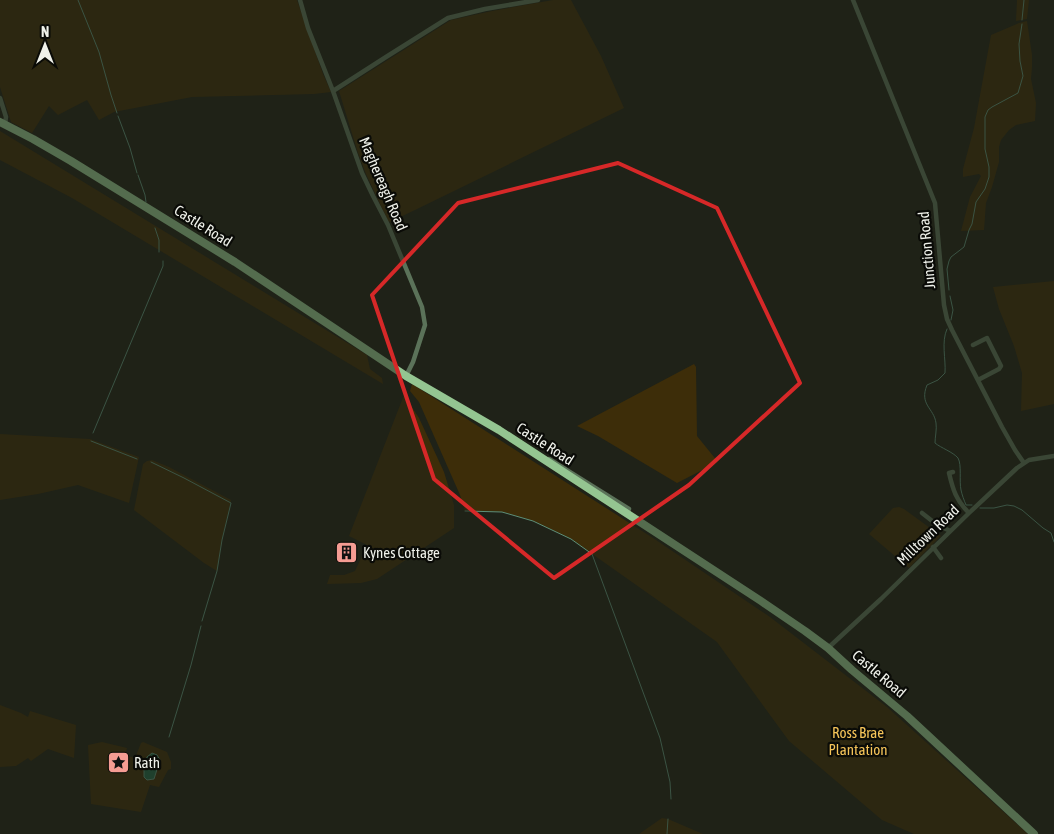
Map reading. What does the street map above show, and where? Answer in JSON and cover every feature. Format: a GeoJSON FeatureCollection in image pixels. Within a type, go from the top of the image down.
{"type":"FeatureCollection","features":[{"type":"Feature","properties":{"kind":"main road","name":"Castle Road"},"geometry":{"type":"LineString","coordinates":[[3,123],[71,161],[235,262],[406,376],[565,470],[760,601],[828,648],[908,716],[1034,834]]}},
{"type":"Feature","properties":{"kind":"street","name":"Maghereagh Road"},"geometry":{"type":"LineString","coordinates":[[300,0],[313,41],[362,173],[388,225],[422,308],[425,325],[413,362],[406,376]]}},
{"type":"Feature","properties":{"kind":"street"},"geometry":{"type":"LineString","coordinates":[[333,91],[448,18],[485,9],[538,0]]}},
{"type":"Feature","properties":{"kind":"street","name":"Junction Road"},"geometry":{"type":"LineString","coordinates":[[853,0],[935,203],[944,305],[947,319],[1002,427],[1024,463]]}},
{"type":"Feature","properties":{"kind":"street","name":"Castle Road"},"geometry":{"type":"LineString","coordinates":[[0,98],[4,112],[3,123]]}},
{"type":"Feature","properties":{"kind":"street"},"geometry":{"type":"LineString","coordinates":[[978,380],[1000,368],[1000,364],[984,332]]}},
{"type":"Feature","properties":{"kind":"street"},"geometry":{"type":"LineString","coordinates":[[973,345],[987,338]]}},
{"type":"Feature","properties":{"kind":"street","name":"Milltown Road"},"geometry":{"type":"LineString","coordinates":[[828,648],[1024,463],[1054,456]]}},
{"type":"Feature","properties":{"kind":"street"},"geometry":{"type":"LineString","coordinates":[[953,472],[949,473],[956,495],[959,502],[969,513]]}},
{"type":"Feature","properties":{"kind":"street"},"geometry":{"type":"LineString","coordinates":[[922,513],[930,517],[936,524],[950,531]]}},
{"type":"Feature","properties":{"kind":"street"},"geometry":{"type":"LineString","coordinates":[[933,547],[941,558]]}},
{"type":"Feature","properties":{"kind":"highlighted area"},"geometry":{"type":"Polygon","coordinates":[[[618,163],[717,208],[800,383],[689,485],[554,578],[434,479],[372,295],[458,203],[618,163]]]}},
{"type":"Feature","properties":{"kind":"green space"},"geometry":{"type":"Polygon","coordinates":[[[0,0],[297,0],[331,92],[192,97],[114,112],[99,120],[87,100],[58,115],[49,106],[32,133],[11,122],[0,87],[0,0]]]}},
{"type":"Feature","properties":{"kind":"green space"},"geometry":{"type":"Polygon","coordinates":[[[553,0],[571,0],[601,56],[624,108],[390,222],[388,221],[358,153],[339,91],[451,20],[553,0]]]}},
{"type":"Feature","properties":{"kind":"green space"},"geometry":{"type":"Polygon","coordinates":[[[1017,0],[1029,0],[1027,19],[1016,21],[1017,0]]]}},
{"type":"Feature","properties":{"kind":"green space"},"geometry":{"type":"Polygon","coordinates":[[[1027,21],[1032,55],[1031,79],[1036,103],[1035,121],[1016,125],[1001,140],[999,162],[986,203],[984,230],[961,231],[970,197],[981,176],[979,174],[963,177],[963,169],[974,128],[991,35],[1027,21]]]}},
{"type":"Feature","properties":{"kind":"green space"},"geometry":{"type":"Polygon","coordinates":[[[0,131],[367,355],[370,369],[382,378],[383,384],[72,198],[0,160],[0,131]]]}},
{"type":"Feature","properties":{"kind":"green space"},"geometry":{"type":"Polygon","coordinates":[[[1054,281],[1054,404],[1021,411],[1022,373],[993,287],[1054,281]]]}},
{"type":"Feature","properties":{"kind":"green space"},"geometry":{"type":"Polygon","coordinates":[[[694,364],[696,367],[697,436],[718,462],[677,483],[598,436],[577,426],[694,364]]]}},
{"type":"Feature","properties":{"kind":"green space","name":"Ross Brae Plantation"},"geometry":{"type":"Polygon","coordinates":[[[412,384],[653,538],[770,617],[887,707],[1028,834],[914,834],[882,820],[789,741],[717,642],[571,539],[533,521],[502,512],[465,511],[460,495],[419,402],[410,391],[412,384]]]}},
{"type":"Feature","properties":{"kind":"green space"},"geometry":{"type":"Polygon","coordinates":[[[404,395],[419,418],[444,472],[454,505],[454,528],[377,579],[361,583],[327,584],[330,575],[344,575],[355,571],[367,545],[349,536],[404,395]]]}},
{"type":"Feature","properties":{"kind":"green space"},"geometry":{"type":"Polygon","coordinates":[[[0,434],[90,439],[139,457],[129,503],[78,485],[0,500],[0,434]]]}},
{"type":"Feature","properties":{"kind":"green space"},"geometry":{"type":"Polygon","coordinates":[[[152,460],[231,500],[217,571],[134,510],[143,464],[152,460]]]}},
{"type":"Feature","properties":{"kind":"green space"},"geometry":{"type":"Polygon","coordinates":[[[899,507],[941,536],[909,568],[869,534],[893,508],[899,507]]]}},
{"type":"Feature","properties":{"kind":"green space"},"geometry":{"type":"Polygon","coordinates":[[[0,705],[28,717],[30,711],[76,725],[74,758],[48,749],[31,761],[28,758],[16,766],[0,767],[0,705]]]}},
{"type":"Feature","properties":{"kind":"green space"},"geometry":{"type":"Polygon","coordinates":[[[102,742],[127,748],[125,755],[135,758],[143,742],[167,752],[171,762],[171,769],[168,770],[159,787],[150,785],[141,812],[91,804],[88,745],[102,742]]]}},
{"type":"Feature","properties":{"kind":"green space"},"geometry":{"type":"Polygon","coordinates":[[[662,818],[668,819],[703,834],[639,834],[662,818]]]}},
{"type":"Feature","properties":{"kind":"shaded area"},"geometry":{"type":"Polygon","coordinates":[[[152,753],[157,755],[160,760],[154,779],[147,780],[144,777],[144,766],[147,757],[152,753]]]}},
{"type":"Feature","properties":{"kind":"waterway"},"geometry":{"type":"LineString","coordinates":[[78,0],[99,52],[117,113]]}},
{"type":"Feature","properties":{"kind":"waterway"},"geometry":{"type":"LineString","coordinates":[[1022,20],[1024,0]]}},
{"type":"Feature","properties":{"kind":"waterway"},"geometry":{"type":"LineString","coordinates":[[949,290],[947,269],[949,261],[951,257],[964,247],[972,224],[976,202],[985,189],[989,177],[985,149],[985,117],[988,110],[992,107],[1018,93],[1023,76],[1019,44],[1022,24]]}},
{"type":"Feature","properties":{"kind":"waterway"},"geometry":{"type":"LineString","coordinates":[[118,116],[137,173]]}},
{"type":"Feature","properties":{"kind":"waterway"},"geometry":{"type":"LineString","coordinates":[[138,175],[146,202]]}},
{"type":"Feature","properties":{"kind":"waterway"},"geometry":{"type":"LineString","coordinates":[[155,228],[159,240],[159,252]]}},
{"type":"Feature","properties":{"kind":"waterway"},"geometry":{"type":"LineString","coordinates":[[93,433],[163,266],[163,261]]}},
{"type":"Feature","properties":{"kind":"waterway"},"geometry":{"type":"LineString","coordinates":[[950,296],[953,310],[951,320]]}},
{"type":"Feature","properties":{"kind":"waterway"},"geometry":{"type":"LineString","coordinates":[[947,329],[944,345],[945,373],[938,380],[927,385],[925,397],[935,418],[935,443],[958,458],[962,494],[966,505],[972,505]]}},
{"type":"Feature","properties":{"kind":"waterway"},"geometry":{"type":"LineString","coordinates":[[91,441],[137,459]]}},
{"type":"Feature","properties":{"kind":"waterway"},"geometry":{"type":"LineString","coordinates":[[151,462],[231,503],[217,571],[202,621]]}},
{"type":"Feature","properties":{"kind":"waterway"},"geometry":{"type":"LineString","coordinates":[[980,508],[1014,506],[1051,533],[1054,542]]}},
{"type":"Feature","properties":{"kind":"waterway"},"geometry":{"type":"LineString","coordinates":[[465,511],[502,512],[533,521],[571,539],[592,554],[660,738],[670,782],[671,799]]}},
{"type":"Feature","properties":{"kind":"waterway"},"geometry":{"type":"LineString","coordinates":[[169,737],[201,626]]}},
{"type":"Feature","properties":{"kind":"waterway"},"geometry":{"type":"LineString","coordinates":[[667,834],[668,819]]}},
{"type":"Feature","properties":{"kind":"place","name":"Kynes Cottage"},"geometry":{"type":"Point","coordinates":[347,553]}},
{"type":"Feature","properties":{"kind":"place","name":"Rath"},"geometry":{"type":"Point","coordinates":[118,763]}}]}
